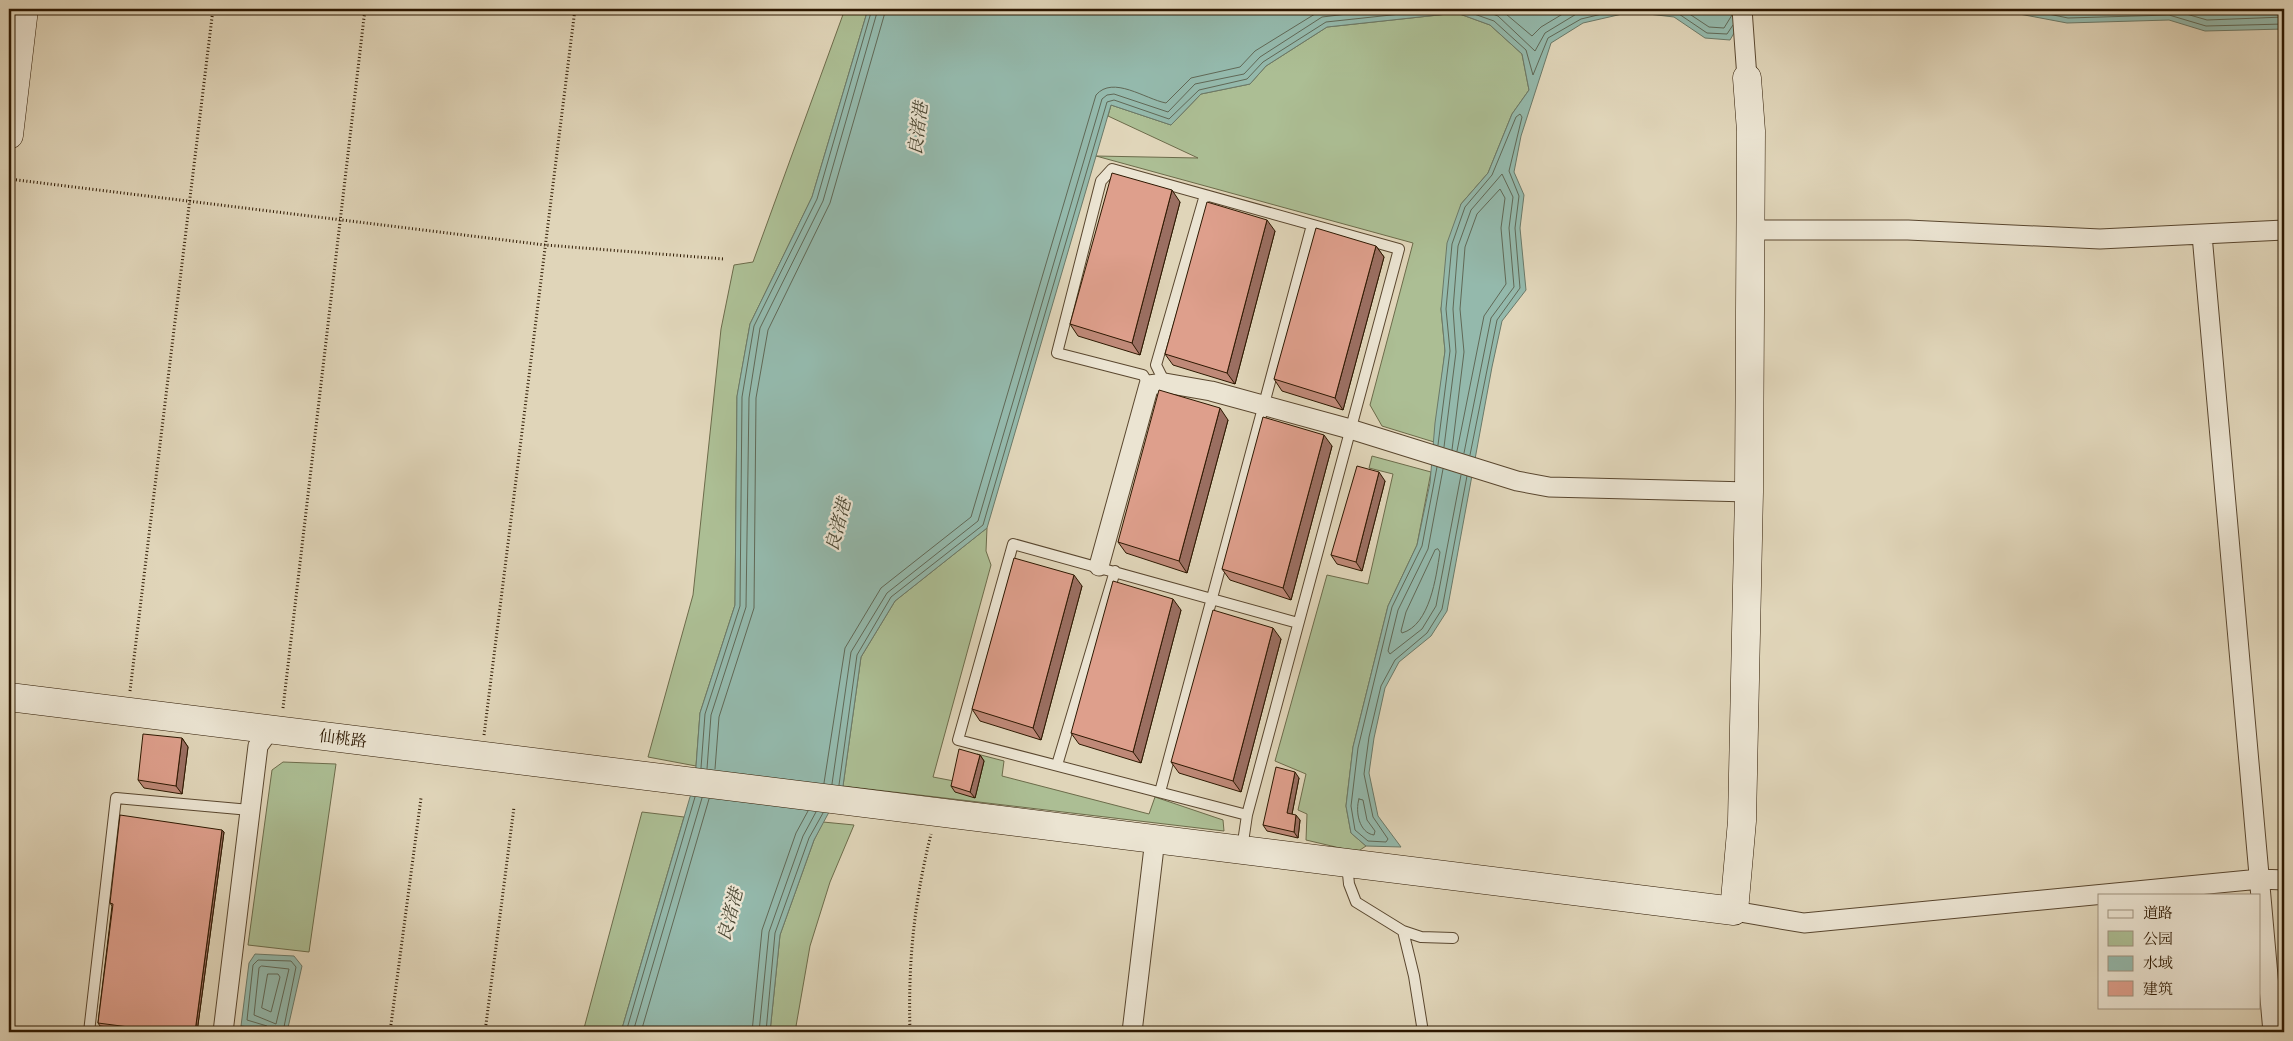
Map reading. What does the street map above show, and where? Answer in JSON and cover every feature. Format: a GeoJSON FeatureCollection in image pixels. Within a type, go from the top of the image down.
{"type":"FeatureCollection","features":[{"type":"Feature","properties":{"kind":"street"},"geometry":{"type":"LineString","coordinates":[[9,135],[24,9]]}},
{"type":"Feature","properties":{"kind":"street"},"geometry":{"type":"LineString","coordinates":[[1742,9],[1751,131],[1749,492],[1742,821],[1734,911],[1804,923],[2098,895]]}},
{"type":"Feature","properties":{"kind":"street"},"geometry":{"type":"LineString","coordinates":[[1750,230],[1908,230],[2100,240],[2284,230]]}},
{"type":"Feature","properties":{"kind":"street"},"geometry":{"type":"LineString","coordinates":[[2202,235],[2273,1032]]}},
{"type":"Feature","properties":{"kind":"street"},"geometry":{"type":"LineString","coordinates":[[1107,569],[1157,384],[1211,392],[1262,405],[1350,429],[1517,482],[1549,487],[1749,492]]}},
{"type":"Feature","properties":{"kind":"street","name":"仙桃路"},"geometry":{"type":"LineString","coordinates":[[9,697],[1734,911]]}},
{"type":"Feature","properties":{"kind":"street"},"geometry":{"type":"LineString","coordinates":[[222,1032],[258,746],[275,730]]}},
{"type":"Feature","properties":{"kind":"street"},"geometry":{"type":"LineString","coordinates":[[1132,1032],[1155,839]]}},
{"type":"Feature","properties":{"kind":"street"},"geometry":{"type":"LineString","coordinates":[[2105,894],[2260,879],[2284,880]]}},
{"type":"Feature","properties":{"kind":"lane"},"geometry":{"type":"LineString","coordinates":[[1157,384],[1142,375],[1057,353],[1101,181],[1112,169],[1399,248],[1247,815],[1242,850]]}},
{"type":"Feature","properties":{"kind":"lane"},"geometry":{"type":"LineString","coordinates":[[1157,384],[1156,365],[1205,195]]}},
{"type":"Feature","properties":{"kind":"lane"},"geometry":{"type":"LineString","coordinates":[[1160,792],[1262,405],[1312,225]]}},
{"type":"Feature","properties":{"kind":"lane"},"geometry":{"type":"LineString","coordinates":[[1247,815],[958,740],[1013,544],[1298,623]]}},
{"type":"Feature","properties":{"kind":"lane"},"geometry":{"type":"LineString","coordinates":[[1057,765],[1107,569]]}},
{"type":"Feature","properties":{"kind":"lane"},"geometry":{"type":"LineString","coordinates":[[89,1032],[116,798],[250,810]]}},
{"type":"Feature","properties":{"kind":"lane"},"geometry":{"type":"LineString","coordinates":[[1346,864],[1349,884],[1356,902],[1403,931],[1421,937],[1453,938]]}},
{"type":"Feature","properties":{"kind":"lane"},"geometry":{"type":"LineString","coordinates":[[1403,931],[1414,976],[1423,1032]]}},
{"type":"Feature","properties":{"kind":"path"},"geometry":{"type":"LineString","coordinates":[[127,712],[213,9]]}},
{"type":"Feature","properties":{"kind":"path"},"geometry":{"type":"LineString","coordinates":[[275,730],[365,9]]}},
{"type":"Feature","properties":{"kind":"path"},"geometry":{"type":"LineString","coordinates":[[481,755],[575,9]]}},
{"type":"Feature","properties":{"kind":"path"},"geometry":{"type":"LineString","coordinates":[[9,179],[546,245],[724,259]]}},
{"type":"Feature","properties":{"kind":"path"},"geometry":{"type":"LineString","coordinates":[[390,1032],[421,798]]}},
{"type":"Feature","properties":{"kind":"path"},"geometry":{"type":"LineString","coordinates":[[485,1032],[514,807]]}},
{"type":"Feature","properties":{"kind":"path"},"geometry":{"type":"LineString","coordinates":[[910,1032],[911,943],[918,889],[936,811]]}},
{"type":"Feature","properties":{"kind":"green space"},"geometry":{"type":"Polygon","coordinates":[[[845,9],[868,9],[812,197],[750,324],[737,397],[735,605],[700,713],[696,766],[648,757],[693,595],[721,329],[734,265],[753,262],[845,9]]]}},
{"type":"Feature","properties":{"kind":"green space"},"geometry":{"type":"Polygon","coordinates":[[[1457,13],[1490,25],[1522,54],[1529,90],[1512,114],[1488,173],[1461,204],[1441,309],[1445,351],[1434,442],[1382,426],[1370,405],[1413,243],[1096,156],[1198,158],[1108,116],[1111,105],[1171,125],[1201,94],[1250,84],[1266,66],[1327,27],[1457,13]]]}},
{"type":"Feature","properties":{"kind":"green space"},"geometry":{"type":"Polygon","coordinates":[[[1372,456],[1431,472],[1417,545],[1388,606],[1353,747],[1346,806],[1351,833],[1366,846],[1357,852],[1306,840],[1307,814],[1298,810],[1306,774],[1275,761],[1327,575],[1368,584],[1393,474],[1369,468],[1372,456]]]}},
{"type":"Feature","properties":{"kind":"green space"},"geometry":{"type":"Polygon","coordinates":[[[987,528],[986,551],[991,565],[933,777],[954,781],[977,754],[1004,761],[1002,776],[1149,814],[1155,797],[1223,820],[1224,831],[843,786],[861,657],[895,601],[987,528]]]}},
{"type":"Feature","properties":{"kind":"green space"},"geometry":{"type":"Polygon","coordinates":[[[283,762],[336,764],[309,952],[248,945],[272,770],[283,762]]]}},
{"type":"Feature","properties":{"kind":"green space"},"geometry":{"type":"Polygon","coordinates":[[[642,812],[684,817],[621,1032],[583,1032],[642,812]]]}},
{"type":"Feature","properties":{"kind":"green space"},"geometry":{"type":"Polygon","coordinates":[[[823,822],[854,825],[830,882],[810,946],[795,1032],[770,1032],[780,935],[814,840],[823,822]]]}},
{"type":"Feature","properties":{"kind":"water","name":"良渚港"},"geometry":{"type":"Polygon","coordinates":[[[868,9],[1748,9],[1730,40],[1705,38],[1674,17],[1631,12],[1583,23],[1551,43],[1521,136],[1514,172],[1524,195],[1520,228],[1526,290],[1502,321],[1447,611],[1431,636],[1399,662],[1385,688],[1374,738],[1369,773],[1378,816],[1401,847],[1366,846],[1351,833],[1346,806],[1353,747],[1388,606],[1417,545],[1430,483],[1435,423],[1445,351],[1441,309],[1447,243],[1461,204],[1488,173],[1512,114],[1529,90],[1522,54],[1490,25],[1457,13],[1327,27],[1266,66],[1250,84],[1201,94],[1171,125],[1111,105],[987,528],[895,601],[861,657],[843,786],[814,840],[780,935],[770,1032],[621,1032],[695,780],[700,713],[735,605],[737,396],[750,324],[812,197],[868,9]]]}},
{"type":"Feature","properties":{"kind":"water"},"geometry":{"type":"Polygon","coordinates":[[[1922,9],[2284,9],[2284,29],[2205,31],[2169,20],[2067,23],[1998,10],[1922,9]]]}},
{"type":"Feature","properties":{"kind":"water"},"geometry":{"type":"Polygon","coordinates":[[[255,954],[294,956],[302,966],[287,1032],[241,1026],[249,963],[255,954]]]}},
{"type":"Feature","properties":{"kind":"building"},"geometry":{"type":"Polygon","coordinates":[[[1112,173],[1172,190],[1132,343],[1070,324],[1112,173]]]}},
{"type":"Feature","properties":{"kind":"building"},"geometry":{"type":"Polygon","coordinates":[[[1207,202],[1267,220],[1227,373],[1165,354],[1207,202]]]}},
{"type":"Feature","properties":{"kind":"building"},"geometry":{"type":"Polygon","coordinates":[[[1316,228],[1376,246],[1335,398],[1274,379],[1316,228]]]}},
{"type":"Feature","properties":{"kind":"building"},"geometry":{"type":"Polygon","coordinates":[[[1159,390],[1220,408],[1179,561],[1118,542],[1159,390]]]}},
{"type":"Feature","properties":{"kind":"building"},"geometry":{"type":"Polygon","coordinates":[[[1263,417],[1324,435],[1283,588],[1222,569],[1263,417]]]}},
{"type":"Feature","properties":{"kind":"building"},"geometry":{"type":"Polygon","coordinates":[[[1357,466],[1379,472],[1356,562],[1331,555],[1357,466]]]}},
{"type":"Feature","properties":{"kind":"building"},"geometry":{"type":"Polygon","coordinates":[[[1014,558],[1074,575],[1033,728],[972,709],[1014,558]]]}},
{"type":"Feature","properties":{"kind":"building"},"geometry":{"type":"Polygon","coordinates":[[[1113,581],[1173,599],[1133,752],[1071,733],[1113,581]]]}},
{"type":"Feature","properties":{"kind":"building"},"geometry":{"type":"Polygon","coordinates":[[[1213,610],[1273,628],[1233,781],[1171,762],[1213,610]]]}},
{"type":"Feature","properties":{"kind":"building"},"geometry":{"type":"Polygon","coordinates":[[[143,734],[182,738],[176,786],[138,780],[143,734]]]}},
{"type":"Feature","properties":{"kind":"building"},"geometry":{"type":"Polygon","coordinates":[[[959,749],[980,755],[970,792],[951,786],[959,749]]]}},
{"type":"Feature","properties":{"kind":"building"},"geometry":{"type":"Polygon","coordinates":[[[1276,767],[1295,772],[1287,813],[1296,815],[1294,832],[1263,825],[1276,767]]]}},
{"type":"Feature","properties":{"kind":"building"},"geometry":{"type":"Polygon","coordinates":[[[120,815],[222,830],[195,1032],[167,1032],[98,1023],[113,904],[110,903],[120,815]]]}}]}
